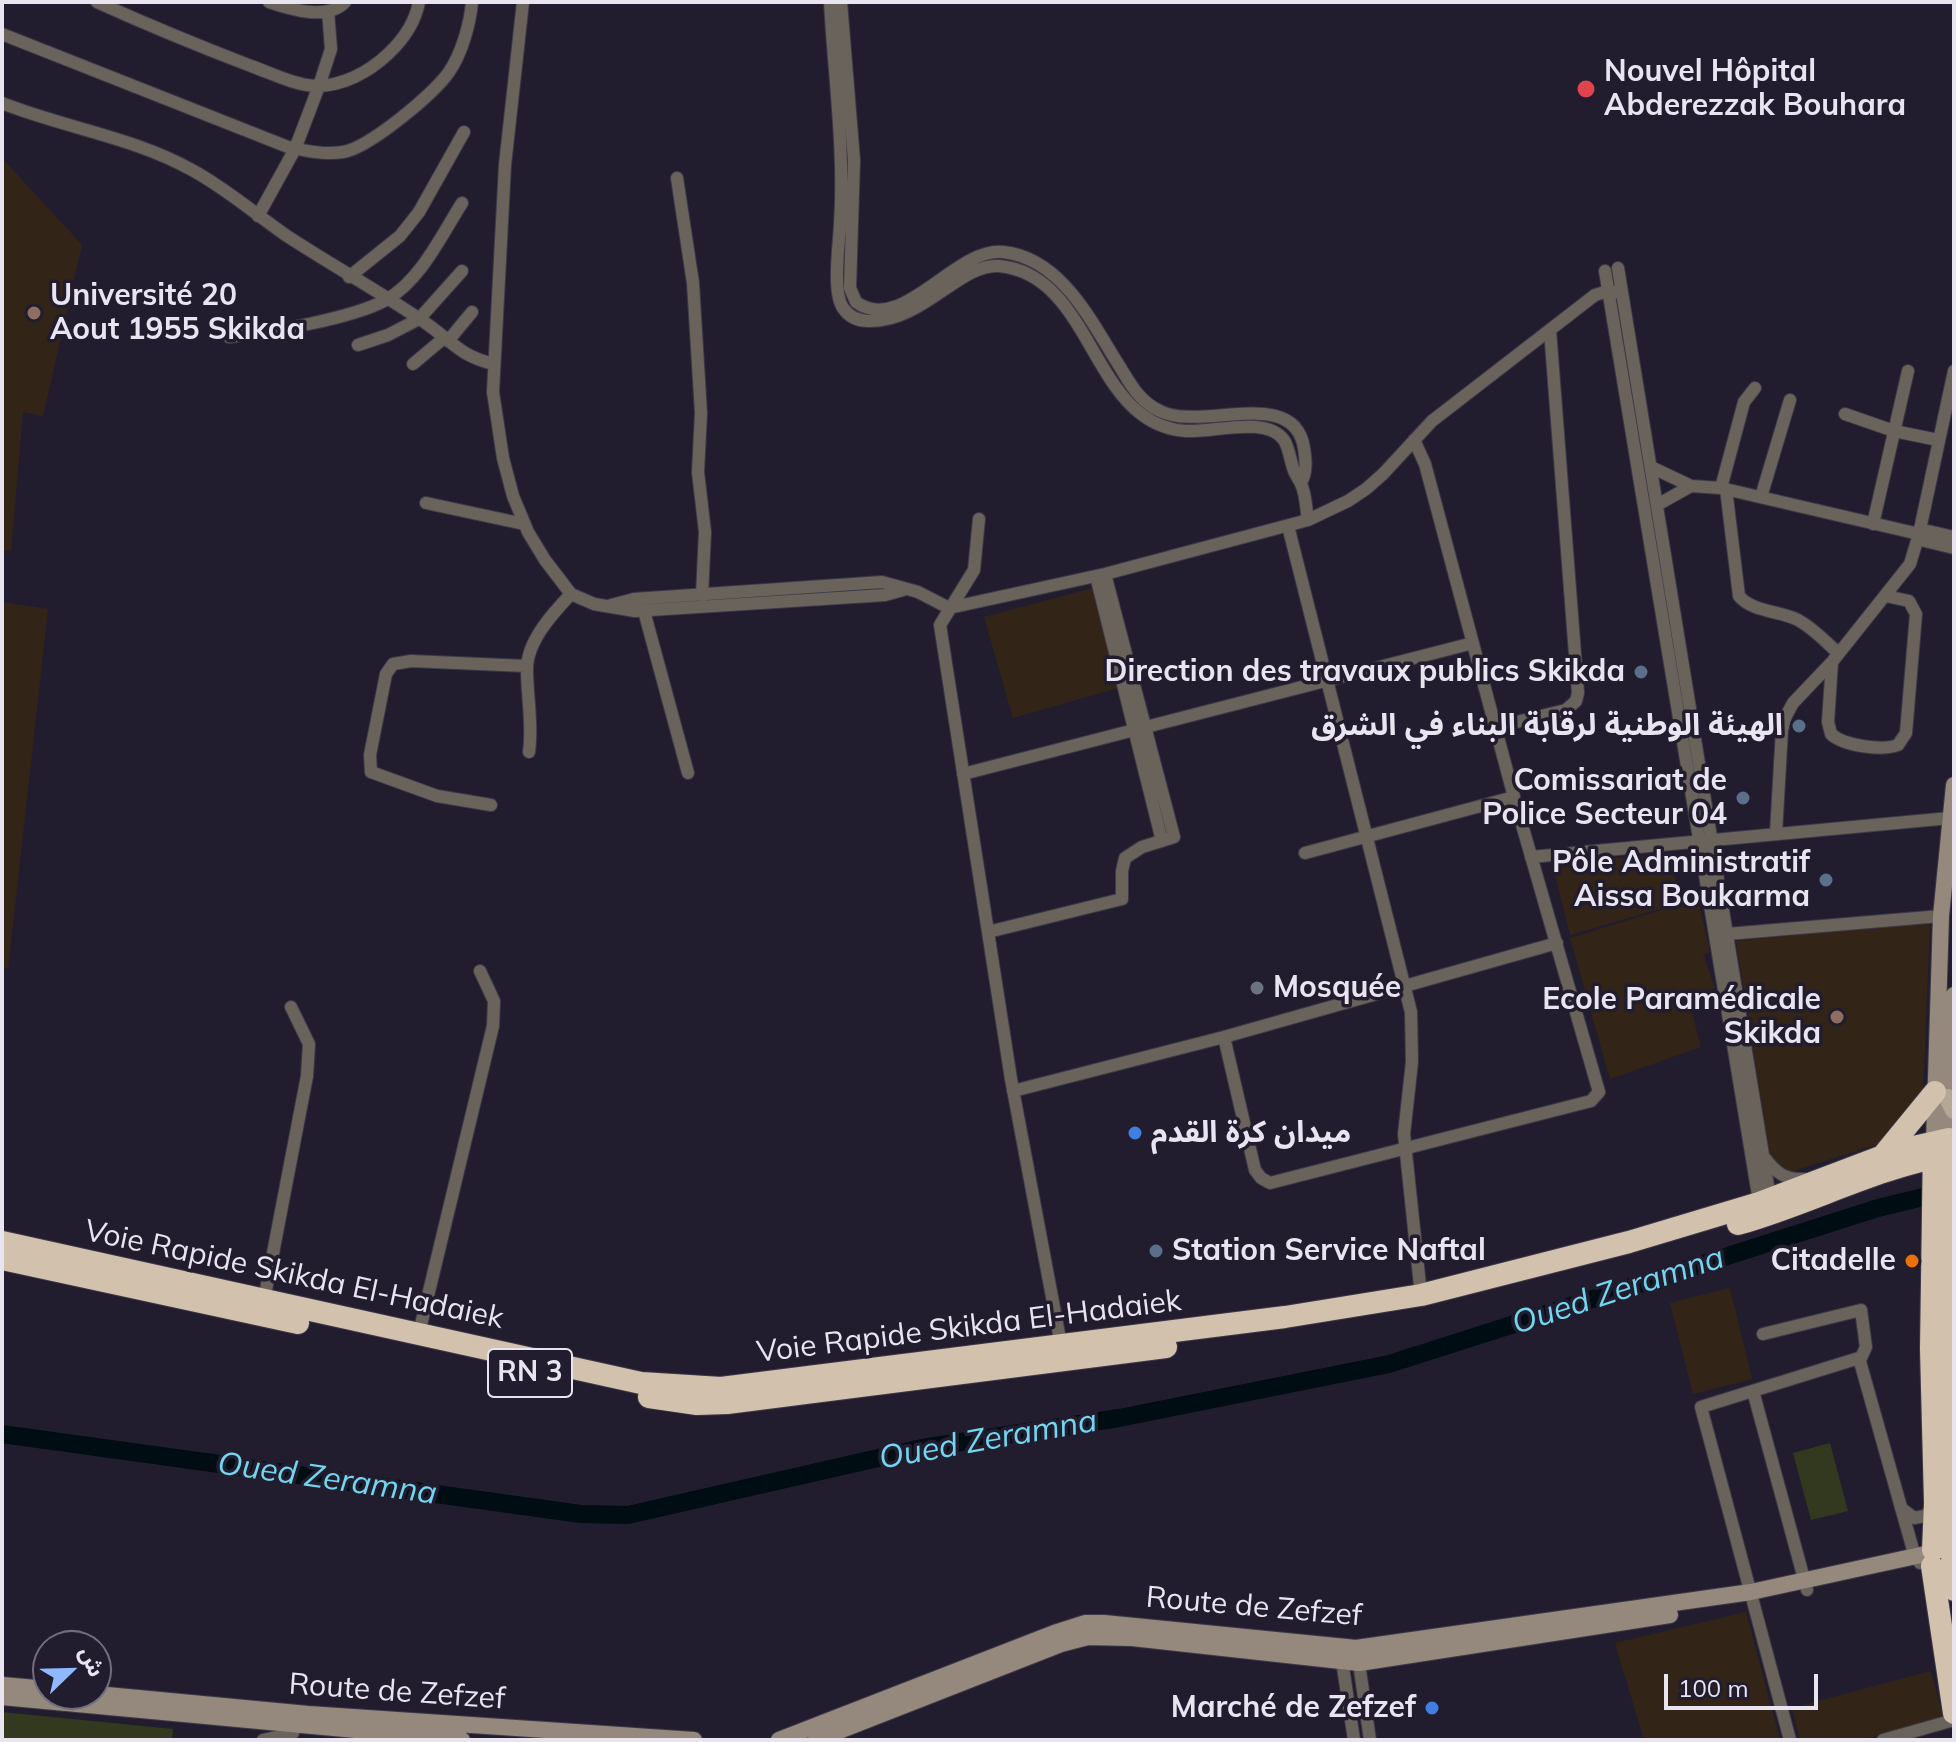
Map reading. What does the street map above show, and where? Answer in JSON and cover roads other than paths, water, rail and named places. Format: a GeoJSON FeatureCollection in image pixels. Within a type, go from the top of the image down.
{"type":"FeatureCollection","features":[{"type":"Feature","properties":{"kind":"highway"},"geometry":{"type":"LineString","coordinates":[[1946,1100],[1886,1163],[1912,1170],[1946,1158],[1931,1349],[1937,1559],[1954,1713]]}},
{"type":"Feature","properties":{"kind":"highway","name":"Voie Rapide Skikda El-Hadaiek"},"geometry":{"type":"LineString","coordinates":[[2,1259],[626,1394],[697,1404],[727,1403],[1421,1295],[1766,1208],[1824,1177],[1886,1163],[1946,1158]]}},
{"type":"Feature","properties":{"kind":"highway","name":"Voie Rapide Skikda El-Hadaiek"},"geometry":{"type":"LineString","coordinates":[[2,1242],[641,1383],[721,1388],[1284,1330],[1448,1304],[1766,1208],[1886,1163]]}},
{"type":"Feature","properties":{"kind":"highway"},"geometry":{"type":"LineString","coordinates":[[1941,1218],[1952,1481],[1937,1559],[1954,1590]]}},
{"type":"Feature","properties":{"kind":"main road"},"geometry":{"type":"LineString","coordinates":[[1946,1158],[1941,916],[1954,785]]}},
{"type":"Feature","properties":{"kind":"main road"},"geometry":{"type":"LineString","coordinates":[[1946,1100],[1954,995]]}},
{"type":"Feature","properties":{"kind":"main road","name":"Route de Zefzef"},"geometry":{"type":"LineString","coordinates":[[816,1740],[1061,1644],[1088,1637],[1349,1655],[1752,1596],[1937,1559]]}},
{"type":"Feature","properties":{"kind":"main road","name":"Route de Zefzef"},"geometry":{"type":"LineString","coordinates":[[779,1740],[1085,1623],[1132,1625],[1349,1655]]}},
{"type":"Feature","properties":{"kind":"main road"},"geometry":{"type":"LineString","coordinates":[[2,1685],[32,1688]]}},
{"type":"Feature","properties":{"kind":"main road","name":"Route de Zefzef"},"geometry":{"type":"LineString","coordinates":[[2,1697],[297,1728],[459,1740]]}},
{"type":"Feature","properties":{"kind":"main road","name":"Route de Zefzef"},"geometry":{"type":"LineString","coordinates":[[112,1697],[297,1728],[694,1740]]}},
{"type":"Feature","properties":{"kind":"street"},"geometry":{"type":"LineString","coordinates":[[97,2],[274,74],[302,84],[319,86],[347,80],[374,67],[405,35],[419,2]]}},
{"type":"Feature","properties":{"kind":"street"},"geometry":{"type":"LineString","coordinates":[[269,2],[299,10],[328,11],[345,2]]}},
{"type":"Feature","properties":{"kind":"street"},"geometry":{"type":"LineString","coordinates":[[2,34],[295,149],[329,153],[359,147],[437,88],[456,59],[472,2]]}},
{"type":"Feature","properties":{"kind":"street"},"geometry":{"type":"LineString","coordinates":[[523,2],[505,165],[493,392],[506,471],[524,524],[545,560],[571,594],[594,604],[644,611],[885,595],[906,589]]}},
{"type":"Feature","properties":{"kind":"street"},"geometry":{"type":"LineString","coordinates":[[830,2],[840,156],[838,294],[844,310],[853,318],[864,321],[907,301],[980,254],[1005,252],[1021,256],[1046,270],[1068,289],[1133,389],[1149,405],[1180,418],[1264,413],[1287,419],[1298,431],[1303,446],[1306,469],[1301,483],[1308,520]]}},
{"type":"Feature","properties":{"kind":"street"},"geometry":{"type":"LineString","coordinates":[[841,2],[854,160],[850,288],[860,305],[881,315]]}},
{"type":"Feature","properties":{"kind":"street"},"geometry":{"type":"LineString","coordinates":[[258,216],[295,149],[319,86],[331,49],[328,11]]}},
{"type":"Feature","properties":{"kind":"street"},"geometry":{"type":"LineString","coordinates":[[2,103],[71,127],[138,145],[190,169],[221,187],[258,216],[349,277],[419,319],[462,354],[494,364]]}},
{"type":"Feature","properties":{"kind":"street"},"geometry":{"type":"LineString","coordinates":[[349,277],[400,236],[419,212],[464,132]]}},
{"type":"Feature","properties":{"kind":"street"},"geometry":{"type":"LineString","coordinates":[[677,178],[693,283],[701,413],[698,472],[705,532],[702,595]]}},
{"type":"Feature","properties":{"kind":"street"},"geometry":{"type":"LineString","coordinates":[[229,337],[282,329],[349,313],[386,299],[410,279],[429,255],[462,203]]}},
{"type":"Feature","properties":{"kind":"street"},"geometry":{"type":"LineString","coordinates":[[1612,270],[1622,293],[1651,467],[1705,840],[1727,934],[1763,1156],[1766,1208],[1608,291],[1612,270]]}},
{"type":"Feature","properties":{"kind":"street"},"geometry":{"type":"LineString","coordinates":[[358,345],[388,335],[419,319],[462,271]]}},
{"type":"Feature","properties":{"kind":"street"},"geometry":{"type":"LineString","coordinates":[[608,606],[634,599],[882,582],[918,592],[949,608],[1101,575],[1308,520],[1366,489],[1442,413],[1595,295],[1608,291],[1622,293]]}},
{"type":"Feature","properties":{"kind":"street"},"geometry":{"type":"LineString","coordinates":[[413,364],[446,340],[472,312]]}},
{"type":"Feature","properties":{"kind":"street"},"geometry":{"type":"LineString","coordinates":[[1496,727],[1566,710],[1577,697],[1550,330]]}},
{"type":"Feature","properties":{"kind":"street"},"geometry":{"type":"LineString","coordinates":[[1873,524],[1908,371]]}},
{"type":"Feature","properties":{"kind":"street"},"geometry":{"type":"LineString","coordinates":[[1776,833],[1783,723],[1793,703],[1835,657],[1910,564],[1954,371]]}},
{"type":"Feature","properties":{"kind":"street"},"geometry":{"type":"LineString","coordinates":[[1755,388],[1744,402],[1723,489],[1739,596],[1748,605],[1795,618],[1835,657]]}},
{"type":"Feature","properties":{"kind":"street"},"geometry":{"type":"LineString","coordinates":[[1761,497],[1790,400]]}},
{"type":"Feature","properties":{"kind":"street"},"geometry":{"type":"LineString","coordinates":[[1845,414],[1894,431],[1938,440]]}},
{"type":"Feature","properties":{"kind":"street"},"geometry":{"type":"LineString","coordinates":[[1224,1037],[1255,1170],[1265,1181],[1276,1183],[1591,1101],[1597,1096],[1599,1088],[1514,797],[1425,464],[1414,440]]}},
{"type":"Feature","properties":{"kind":"street"},"geometry":{"type":"LineString","coordinates":[[1651,467],[1691,486],[1723,489],[1919,534],[1928,531],[1954,537]]}},
{"type":"Feature","properties":{"kind":"street"},"geometry":{"type":"LineString","coordinates":[[1657,505],[1691,486]]}},
{"type":"Feature","properties":{"kind":"street"},"geometry":{"type":"LineString","coordinates":[[426,503],[524,524]]}},
{"type":"Feature","properties":{"kind":"street"},"geometry":{"type":"LineString","coordinates":[[979,519],[974,570],[940,625],[1013,1091],[1063,1352]]}},
{"type":"Feature","properties":{"kind":"street"},"geometry":{"type":"LineString","coordinates":[[1288,526],[1406,985],[1413,1045],[1405,1107],[1405,1147],[1421,1295]]}},
{"type":"Feature","properties":{"kind":"street"},"geometry":{"type":"LineString","coordinates":[[1919,534],[1925,541],[1954,548]]}},
{"type":"Feature","properties":{"kind":"street"},"geometry":{"type":"LineString","coordinates":[[988,932],[1122,899],[1125,858],[1142,847],[1168,839],[1101,575]]}},
{"type":"Feature","properties":{"kind":"street"},"geometry":{"type":"LineString","coordinates":[[529,752],[532,728],[526,666],[543,624],[571,594]]}},
{"type":"Feature","properties":{"kind":"street"},"geometry":{"type":"LineString","coordinates":[[1835,657],[1828,722],[1831,734],[1842,742],[1889,748],[1898,745],[1906,733],[1916,614],[1909,601],[1886,596]]}},
{"type":"Feature","properties":{"kind":"street"},"geometry":{"type":"LineString","coordinates":[[644,611],[688,773]]}},
{"type":"Feature","properties":{"kind":"street"},"geometry":{"type":"LineString","coordinates":[[963,774],[1473,643]]}},
{"type":"Feature","properties":{"kind":"street"},"geometry":{"type":"LineString","coordinates":[[491,805],[437,796],[371,772],[370,755],[386,674],[393,664],[411,661],[526,666]]}},
{"type":"Feature","properties":{"kind":"street"},"geometry":{"type":"LineString","coordinates":[[1305,853],[1514,797]]}},
{"type":"Feature","properties":{"kind":"street"},"geometry":{"type":"LineString","coordinates":[[1531,857],[1952,817]]}},
{"type":"Feature","properties":{"kind":"street"},"geometry":{"type":"LineString","coordinates":[[1727,934],[1941,916]]}},
{"type":"Feature","properties":{"kind":"street"},"geometry":{"type":"LineString","coordinates":[[1013,1091],[1224,1037],[1557,943]]}},
{"type":"Feature","properties":{"kind":"street"},"geometry":{"type":"LineString","coordinates":[[419,1333],[493,1026],[494,1001],[480,971]]}},
{"type":"Feature","properties":{"kind":"street"},"geometry":{"type":"LineString","coordinates":[[264,1300],[307,1076],[309,1044],[291,1007]]}},
{"type":"Feature","properties":{"kind":"street"},"geometry":{"type":"LineString","coordinates":[[1763,1156],[1780,1176],[1792,1180],[1824,1177]]}},
{"type":"Feature","properties":{"kind":"street"},"geometry":{"type":"LineString","coordinates":[[1763,1334],[1861,1310],[1866,1347],[1860,1360],[1901,1508],[1937,1559]]}},
{"type":"Feature","properties":{"kind":"street"},"geometry":{"type":"LineString","coordinates":[[1790,1740],[1701,1407],[1860,1360]]}},
{"type":"Feature","properties":{"kind":"street"},"geometry":{"type":"LineString","coordinates":[[1753,1391],[1806,1585]]}},
{"type":"Feature","properties":{"kind":"street"},"geometry":{"type":"LineString","coordinates":[[1901,1508],[1914,1518],[1925,1516],[1934,1507]]}},
{"type":"Feature","properties":{"kind":"street"},"geometry":{"type":"LineString","coordinates":[[1349,1655],[1354,1740]]}},
{"type":"Feature","properties":{"kind":"street"},"geometry":{"type":"LineString","coordinates":[[1349,1655],[1370,1740]]}},
{"type":"Feature","properties":{"kind":"street"},"geometry":{"type":"LineString","coordinates":[[1883,1740],[1954,1720]]}},
{"type":"Feature","properties":{"kind":"street"},"geometry":{"type":"LineString","coordinates":[[263,1740],[297,1728]]}},
{"type":"Feature","properties":{"kind":"waterway","name":"Oued Zeramna"},"geometry":{"type":"LineString","coordinates":[[2,1434],[581,1514],[628,1515],[922,1448],[1119,1418],[1389,1364],[1878,1208],[1944,1192]]}},
{"type":"Feature","properties":{"kind":"place","name":"Nouvel Hôpital Abderezzak Bouhara"},"geometry":{"type":"Point","coordinates":[1586,89]}},
{"type":"Feature","properties":{"kind":"place","name":"Université 20 Aout 1955 Skikda"},"geometry":{"type":"Point","coordinates":[34,313]}},
{"type":"Feature","properties":{"kind":"place","name":"Direction des travaux publics Skikda"},"geometry":{"type":"Point","coordinates":[1641,672]}},
{"type":"Feature","properties":{"kind":"place","name":"الهيئة الوطنية لرقابة البناء في الشرق"},"geometry":{"type":"Point","coordinates":[1799,726]}},
{"type":"Feature","properties":{"kind":"place","name":"Comissariat de Police Secteur 04"},"geometry":{"type":"Point","coordinates":[1743,798]}},
{"type":"Feature","properties":{"kind":"place","name":"Pôle Administratif Aissa Boukarma"},"geometry":{"type":"Point","coordinates":[1826,880]}},
{"type":"Feature","properties":{"kind":"place","name":"Mosquée"},"geometry":{"type":"Point","coordinates":[1257,988]}},
{"type":"Feature","properties":{"kind":"place","name":"Ecole Paramédicale Skikda"},"geometry":{"type":"Point","coordinates":[1837,1017]}},
{"type":"Feature","properties":{"kind":"place","name":"ميدان كرة القدم"},"geometry":{"type":"Point","coordinates":[1135,1133]}},
{"type":"Feature","properties":{"kind":"place","name":"Station Service Naftal"},"geometry":{"type":"Point","coordinates":[1156,1251]}},
{"type":"Feature","properties":{"kind":"place","name":"Citadelle"},"geometry":{"type":"Point","coordinates":[1912,1261]}},
{"type":"Feature","properties":{"kind":"place","name":"Marché de Zefzef"},"geometry":{"type":"Point","coordinates":[1432,1708]}}]}
